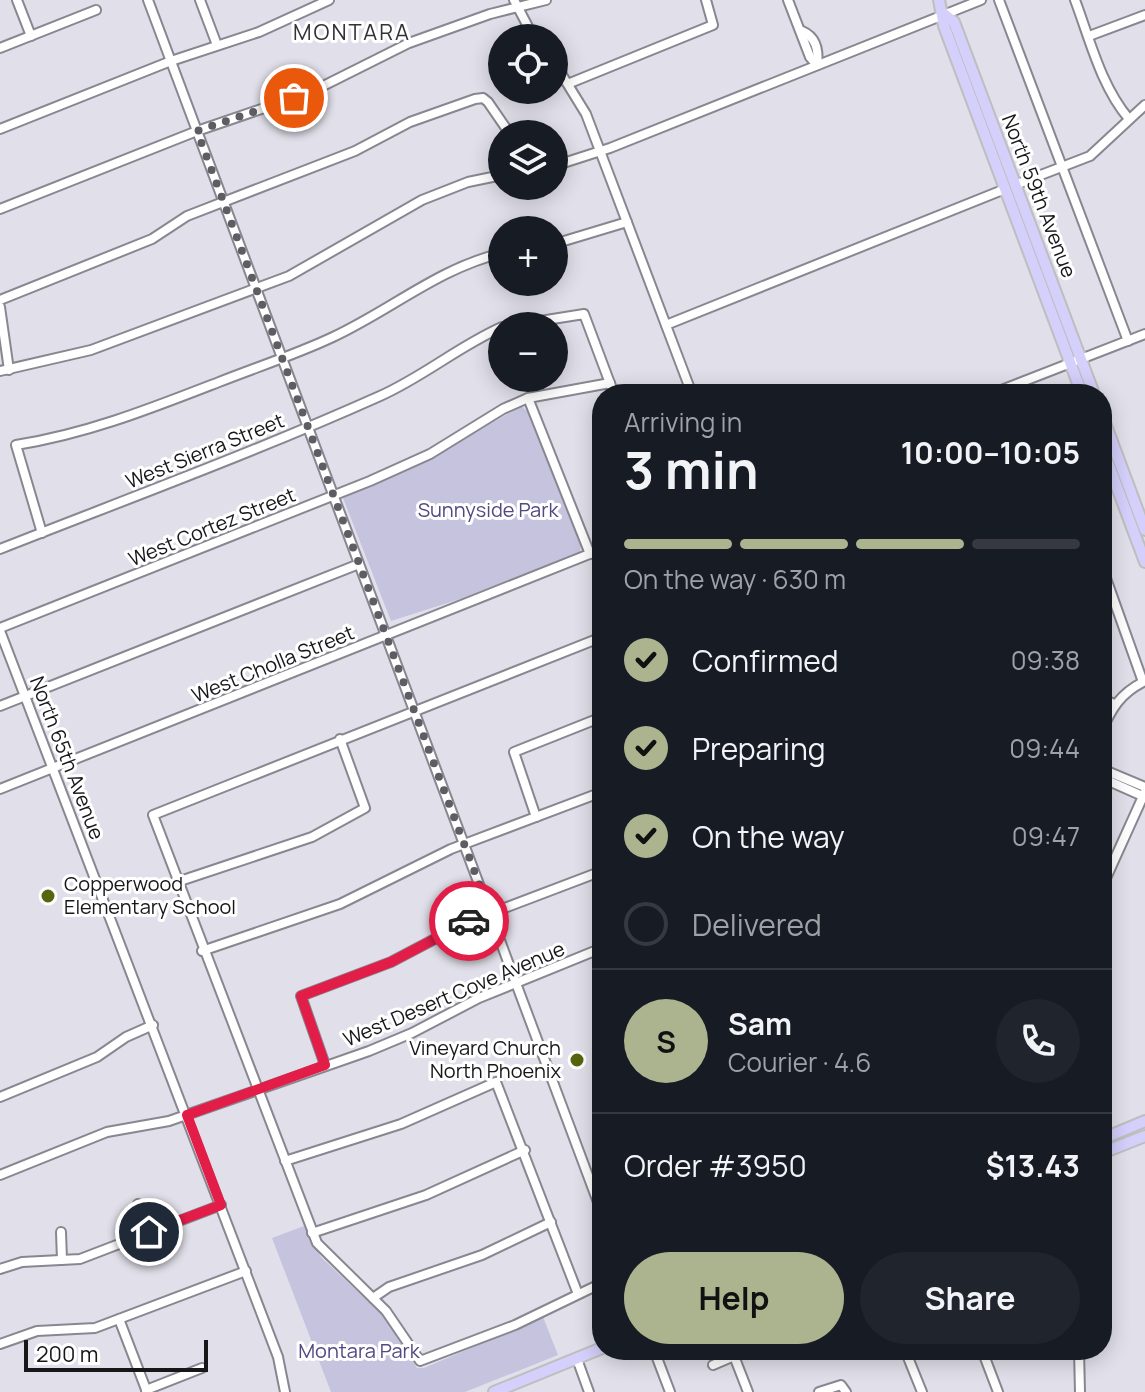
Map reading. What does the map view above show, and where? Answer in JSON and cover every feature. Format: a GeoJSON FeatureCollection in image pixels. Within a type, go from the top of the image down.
{"type":"FeatureCollection","features":[{"type":"Feature","properties":{"kind":"main road","name":"North 59th Avenue"},"geometry":{"type":"LineString","coordinates":[[939,0],[944,14],[954,22],[1010,187],[1076,360],[1089,384]]}},
{"type":"Feature","properties":{"kind":"main road","name":"North 59th Avenue"},"geometry":{"type":"LineString","coordinates":[[1076,360],[1080,384]]}},
{"type":"Feature","properties":{"kind":"main road"},"geometry":{"type":"LineString","coordinates":[[1112,442],[1145,530]]}},
{"type":"Feature","properties":{"kind":"main road"},"geometry":{"type":"LineString","coordinates":[[1112,474],[1145,562]]}},
{"type":"Feature","properties":{"kind":"main road"},"geometry":{"type":"LineString","coordinates":[[1112,1135],[1145,1121]]}},
{"type":"Feature","properties":{"kind":"main road"},"geometry":{"type":"LineString","coordinates":[[1112,1149],[1145,1136]]}},
{"type":"Feature","properties":{"kind":"main road"},"geometry":{"type":"LineString","coordinates":[[494,1392],[592,1352]]}},
{"type":"Feature","properties":{"kind":"street"},"geometry":{"type":"LineString","coordinates":[[17,0],[31,36]]}},
{"type":"Feature","properties":{"kind":"street"},"geometry":{"type":"LineString","coordinates":[[148,0],[592,1186]]}},
{"type":"Feature","properties":{"kind":"street"},"geometry":{"type":"LineString","coordinates":[[200,0],[217,45]]}},
{"type":"Feature","properties":{"kind":"street"},"geometry":{"type":"LineString","coordinates":[[0,129],[171,61],[259,32],[329,0]]}},
{"type":"Feature","properties":{"kind":"street"},"geometry":{"type":"LineString","coordinates":[[0,209],[197,131],[311,92],[409,43],[516,4],[546,0]]}},
{"type":"Feature","properties":{"kind":"street"},"geometry":{"type":"LineString","coordinates":[[570,83],[713,25],[706,0]]}},
{"type":"Feature","properties":{"kind":"street"},"geometry":{"type":"LineString","coordinates":[[788,0],[802,31],[814,42],[819,53],[817,65]]}},
{"type":"Feature","properties":{"kind":"street"},"geometry":{"type":"LineString","coordinates":[[568,162],[981,0]]}},
{"type":"Feature","properties":{"kind":"street"},"geometry":{"type":"LineString","coordinates":[[999,0],[1128,341]]}},
{"type":"Feature","properties":{"kind":"street"},"geometry":{"type":"LineString","coordinates":[[1075,0],[1116,104],[1129,119]]}},
{"type":"Feature","properties":{"kind":"street"},"geometry":{"type":"LineString","coordinates":[[516,4],[527,24]]}},
{"type":"Feature","properties":{"kind":"street"},"geometry":{"type":"LineString","coordinates":[[0,48],[96,10]]}},
{"type":"Feature","properties":{"kind":"street"},"geometry":{"type":"LineString","coordinates":[[1089,36],[1145,15]]}},
{"type":"Feature","properties":{"kind":"street"},"geometry":{"type":"LineString","coordinates":[[568,80],[601,151],[688,384]]}},
{"type":"Feature","properties":{"kind":"street"},"geometry":{"type":"LineString","coordinates":[[0,300],[152,239],[187,216],[223,201],[310,171],[410,122],[483,98],[500,120]]}},
{"type":"Feature","properties":{"kind":"street"},"geometry":{"type":"LineString","coordinates":[[666,325],[1090,156],[1145,105]]}},
{"type":"Feature","properties":{"kind":"street"},"geometry":{"type":"LineString","coordinates":[[0,307],[4,371],[91,350],[314,263],[449,188],[488,178]]}},
{"type":"Feature","properties":{"kind":"street"},"geometry":{"type":"LineString","coordinates":[[568,240],[627,222]]}},
{"type":"Feature","properties":{"kind":"street"},"geometry":{"type":"LineString","coordinates":[[42,533],[16,445],[55,439],[113,423],[282,358],[368,320],[449,271],[488,258]]}},
{"type":"Feature","properties":{"kind":"street"},"geometry":{"type":"LineString","coordinates":[[568,317],[584,314],[610,383]]}},
{"type":"Feature","properties":{"kind":"street","name":"West Sierra Street"},"geometry":{"type":"LineString","coordinates":[[0,549],[308,428],[384,394],[488,334]]}},
{"type":"Feature","properties":{"kind":"street"},"geometry":{"type":"LineString","coordinates":[[1016,384],[1145,334]]}},
{"type":"Feature","properties":{"kind":"street","name":"West Cortez Street"},"geometry":{"type":"LineString","coordinates":[[605,384],[610,383]]}},
{"type":"Feature","properties":{"kind":"street","name":"West Cortez Street"},"geometry":{"type":"LineString","coordinates":[[0,630],[430,454],[503,409],[528,398],[592,386]]}},
{"type":"Feature","properties":{"kind":"street"},"geometry":{"type":"LineString","coordinates":[[528,398],[590,554]]}},
{"type":"Feature","properties":{"kind":"street","name":"West Cholla Street"},"geometry":{"type":"LineString","coordinates":[[0,789],[590,554]]}},
{"type":"Feature","properties":{"kind":"street"},"geometry":{"type":"LineString","coordinates":[[0,706],[359,564]]}},
{"type":"Feature","properties":{"kind":"street"},"geometry":{"type":"LineString","coordinates":[[1112,597],[1143,682],[1123,694],[1112,708]]}},
{"type":"Feature","properties":{"kind":"street","name":"North 65th Avenue"},"geometry":{"type":"LineString","coordinates":[[0,630],[246,1271],[282,1368],[285,1392]]}},
{"type":"Feature","properties":{"kind":"street"},"geometry":{"type":"LineString","coordinates":[[592,641],[413,709],[153,815],[202,951],[312,1233],[322,1251],[373,1298],[420,1361],[515,1325],[592,1288]]}},
{"type":"Feature","properties":{"kind":"street"},"geometry":{"type":"LineString","coordinates":[[536,817],[514,752],[592,721]]}},
{"type":"Feature","properties":{"kind":"street"},"geometry":{"type":"LineString","coordinates":[[177,882],[312,837],[365,808],[340,739]]}},
{"type":"Feature","properties":{"kind":"street"},"geometry":{"type":"LineString","coordinates":[[1112,775],[1145,793]]}},
{"type":"Feature","properties":{"kind":"street"},"geometry":{"type":"LineString","coordinates":[[1112,781],[1145,793]]}},
{"type":"Feature","properties":{"kind":"street"},"geometry":{"type":"LineString","coordinates":[[1112,865],[1145,793]]}},
{"type":"Feature","properties":{"kind":"street"},"geometry":{"type":"LineString","coordinates":[[202,951],[340,904],[464,844],[592,796]]}},
{"type":"Feature","properties":{"kind":"street"},"geometry":{"type":"LineString","coordinates":[[325,1065],[301,996],[391,962],[490,913],[592,875]]}},
{"type":"Feature","properties":{"kind":"street","name":"West Desert Cove Avenue"},"geometry":{"type":"LineString","coordinates":[[0,1175],[107,1132],[160,1124],[412,1033],[516,982],[592,952]]}},
{"type":"Feature","properties":{"kind":"street"},"geometry":{"type":"LineString","coordinates":[[0,1097],[97,1057],[153,1025]]}},
{"type":"Feature","properties":{"kind":"street"},"geometry":{"type":"LineString","coordinates":[[285,1161],[401,1124],[496,1082],[525,1150],[578,1294]]}},
{"type":"Feature","properties":{"kind":"street"},"geometry":{"type":"LineString","coordinates":[[312,1233],[426,1195],[525,1150]]}},
{"type":"Feature","properties":{"kind":"street"},"geometry":{"type":"LineString","coordinates":[[138,1204],[149,1232]]}},
{"type":"Feature","properties":{"kind":"street"},"geometry":{"type":"LineString","coordinates":[[0,1269],[22,1262],[80,1259],[221,1205]]}},
{"type":"Feature","properties":{"kind":"street"},"geometry":{"type":"LineString","coordinates":[[373,1298],[389,1287],[482,1255],[551,1222]]}},
{"type":"Feature","properties":{"kind":"street"},"geometry":{"type":"LineString","coordinates":[[61,1232],[62,1260]]}},
{"type":"Feature","properties":{"kind":"street"},"geometry":{"type":"LineString","coordinates":[[0,1344],[37,1331],[87,1330],[246,1271]]}},
{"type":"Feature","properties":{"kind":"street"},"geometry":{"type":"LineString","coordinates":[[119,1319],[147,1391],[202,1368]]}},
{"type":"Feature","properties":{"kind":"street"},"geometry":{"type":"LineString","coordinates":[[577,1359],[589,1392]]}},
{"type":"Feature","properties":{"kind":"street"},"geometry":{"type":"LineString","coordinates":[[658,1360],[670,1392]]}},
{"type":"Feature","properties":{"kind":"street"},"geometry":{"type":"LineString","coordinates":[[713,1365],[723,1360]]}},
{"type":"Feature","properties":{"kind":"street"},"geometry":{"type":"LineString","coordinates":[[738,1360],[748,1392]]}},
{"type":"Feature","properties":{"kind":"street"},"geometry":{"type":"LineString","coordinates":[[909,1360],[922,1392]]}},
{"type":"Feature","properties":{"kind":"street"},"geometry":{"type":"LineString","coordinates":[[986,1360],[998,1392]]}},
{"type":"Feature","properties":{"kind":"street"},"geometry":{"type":"LineString","coordinates":[[1079,1360],[1080,1392]]}},
{"type":"Feature","properties":{"kind":"street"},"geometry":{"type":"LineString","coordinates":[[819,1392],[843,1388]]}},
{"type":"Feature","properties":{"kind":"green space","name":"Sunnyside Park"},"geometry":{"type":"Polygon","coordinates":[[[521,406],[528,412],[581,546],[580,552],[463,598],[391,621],[343,498],[423,463],[521,406]]]}},
{"type":"Feature","properties":{"kind":"green space","name":"Montara Park"},"geometry":{"type":"Polygon","coordinates":[[[304,1226],[321,1257],[384,1317],[417,1368],[424,1368],[543,1317],[558,1355],[465,1392],[331,1392],[272,1238],[304,1226]]]}},
{"type":"Feature","properties":{"kind":"way so far"},"geometry":{"type":"LineString","coordinates":[[294,98],[197,131],[490,913],[469,921]]}},
{"type":"Feature","properties":{"kind":"place","name":"Copperwood Elementary School"},"geometry":{"type":"Point","coordinates":[48,896]}},
{"type":"Feature","properties":{"kind":"place","name":"Vineyard Church North Phoenix"},"geometry":{"type":"Point","coordinates":[577,1060]}},
{"type":"Feature","properties":{"kind":"district","name":"MONTARA"},"geometry":{"type":"Point","coordinates":[352,32]}},
{"type":"Feature","properties":{"kind":"route"},"geometry":{"type":"LineString","coordinates":[[149,1232],[221,1205],[187,1115],[325,1065],[301,996],[391,962],[469,921]]}}]}
